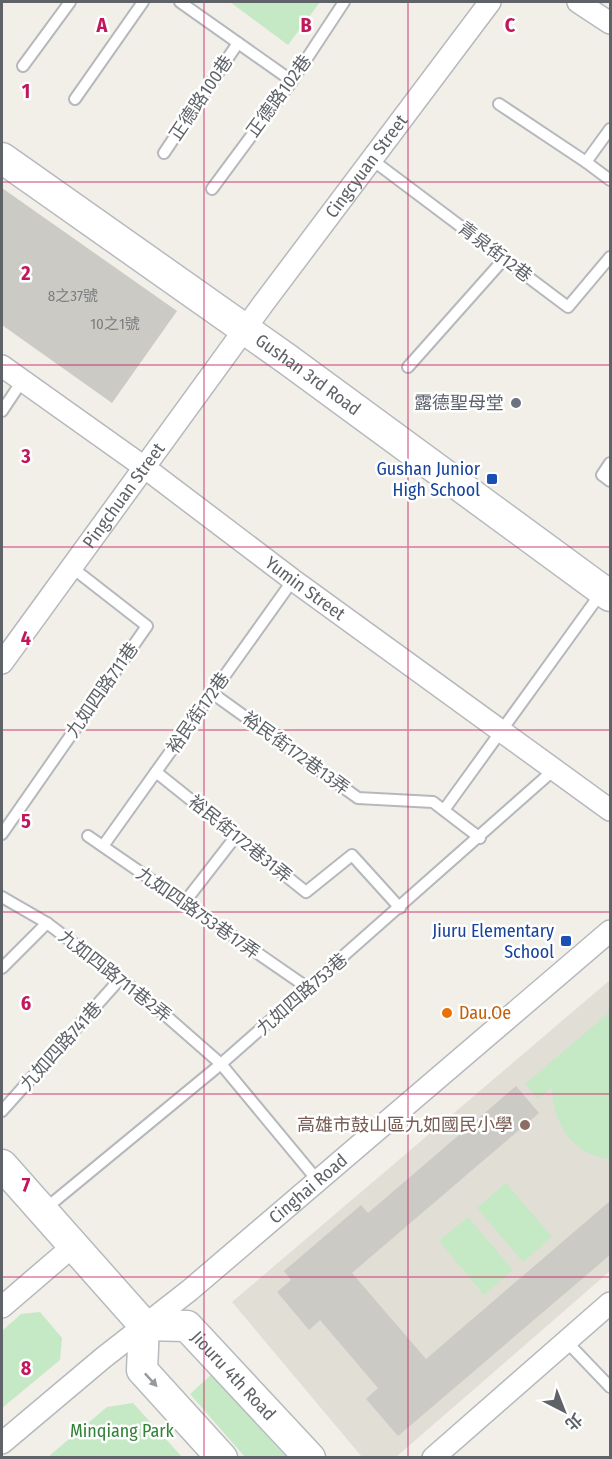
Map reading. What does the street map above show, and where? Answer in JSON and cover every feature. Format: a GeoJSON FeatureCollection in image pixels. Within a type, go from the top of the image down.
{"type":"FeatureCollection","features":[{"type":"Feature","properties":{"kind":"street","name":"Cingcyuan Street"},"geometry":{"type":"LineString","coordinates":[[244,329],[490,2]]}},
{"type":"Feature","properties":{"kind":"street"},"geometry":{"type":"LineString","coordinates":[[578,2],[610,22]]}},
{"type":"Feature","properties":{"kind":"street","name":"Gushan 3rd Road"},"geometry":{"type":"LineString","coordinates":[[2,158],[244,329],[607,593]]}},
{"type":"Feature","properties":{"kind":"street","name":"Pingchuan Street"},"geometry":{"type":"LineString","coordinates":[[2,663],[70,566],[244,329]]}},
{"type":"Feature","properties":{"kind":"street","name":"Yumin Street"},"geometry":{"type":"LineString","coordinates":[[2,366],[144,467],[292,580],[556,768],[610,810]]}},
{"type":"Feature","properties":{"kind":"street","name":"Cinghai Road"},"geometry":{"type":"LineString","coordinates":[[2,1443],[144,1325],[190,1290],[610,931]]}},
{"type":"Feature","properties":{"kind":"street"},"geometry":{"type":"LineString","coordinates":[[2,1166],[144,1325],[142,1370],[222,1458]]}},
{"type":"Feature","properties":{"kind":"street"},"geometry":{"type":"LineString","coordinates":[[2,1307],[72,1246]]}},
{"type":"Feature","properties":{"kind":"street"},"geometry":{"type":"LineString","coordinates":[[433,1458],[610,1303]]}},
{"type":"Feature","properties":{"kind":"street","name":"Jiouru 4th Road"},"geometry":{"type":"LineString","coordinates":[[144,1325],[187,1326],[310,1458]]}},
{"type":"Feature","properties":{"kind":"lane"},"geometry":{"type":"LineString","coordinates":[[23,66],[70,2]]}},
{"type":"Feature","properties":{"kind":"lane"},"geometry":{"type":"LineString","coordinates":[[75,99],[143,2]]}},
{"type":"Feature","properties":{"kind":"lane"},"geometry":{"type":"LineString","coordinates":[[180,2],[292,81]]}},
{"type":"Feature","properties":{"kind":"lane","name":"正德路102巷"},"geometry":{"type":"LineString","coordinates":[[212,189],[292,81],[344,2]]}},
{"type":"Feature","properties":{"kind":"lane","name":"正德路100巷"},"geometry":{"type":"LineString","coordinates":[[164,153],[238,43]]}},
{"type":"Feature","properties":{"kind":"lane"},"geometry":{"type":"LineString","coordinates":[[500,104],[610,180]]}},
{"type":"Feature","properties":{"kind":"lane"},"geometry":{"type":"LineString","coordinates":[[586,162],[610,129]]}},
{"type":"Feature","properties":{"kind":"lane","name":"青泉街12巷"},"geometry":{"type":"LineString","coordinates":[[371,159],[568,307],[610,257]]}},
{"type":"Feature","properties":{"kind":"lane"},"geometry":{"type":"LineString","coordinates":[[408,367],[504,259]]}},
{"type":"Feature","properties":{"kind":"lane"},"geometry":{"type":"LineString","coordinates":[[2,411],[22,381]]}},
{"type":"Feature","properties":{"kind":"lane"},"geometry":{"type":"LineString","coordinates":[[610,463],[602,475],[610,481]]}},
{"type":"Feature","properties":{"kind":"lane","name":"九如四路711巷"},"geometry":{"type":"LineString","coordinates":[[2,834],[147,626],[70,566]]}},
{"type":"Feature","properties":{"kind":"lane","name":"裕民街172巷"},"geometry":{"type":"LineString","coordinates":[[102,846],[292,580]]}},
{"type":"Feature","properties":{"kind":"lane"},"geometry":{"type":"LineString","coordinates":[[444,810],[607,593]]}},
{"type":"Feature","properties":{"kind":"lane","name":"裕民街172巷13弄"},"geometry":{"type":"LineString","coordinates":[[212,693],[358,798],[433,802],[480,838]]}},
{"type":"Feature","properties":{"kind":"lane","name":"九如四路753巷"},"geometry":{"type":"LineString","coordinates":[[42,1212],[221,1065],[480,838],[556,768]]}},
{"type":"Feature","properties":{"kind":"lane","name":"裕民街172巷31弄"},"geometry":{"type":"LineString","coordinates":[[156,772],[306,892],[352,855],[400,908]]}},
{"type":"Feature","properties":{"kind":"lane","name":"九如四路753巷17弄"},"geometry":{"type":"LineString","coordinates":[[88,836],[308,988]]}},
{"type":"Feature","properties":{"kind":"lane"},"geometry":{"type":"LineString","coordinates":[[184,903],[236,836]]}},
{"type":"Feature","properties":{"kind":"lane","name":"九如四路711巷2弄"},"geometry":{"type":"LineString","coordinates":[[2,897],[47,923],[120,979],[221,1065],[318,1181]]}},
{"type":"Feature","properties":{"kind":"lane"},"geometry":{"type":"LineString","coordinates":[[2,968],[47,923]]}},
{"type":"Feature","properties":{"kind":"lane","name":"九如四路741巷"},"geometry":{"type":"LineString","coordinates":[[2,1111],[120,979]]}},
{"type":"Feature","properties":{"kind":"lane"},"geometry":{"type":"LineString","coordinates":[[567,1342],[610,1387]]}},
{"type":"Feature","properties":{"kind":"shaded area","name":"高雄市鼓山區九如國民小學"},"geometry":{"type":"Polygon","coordinates":[[[610,980],[610,1271],[396,1457],[362,1457],[232,1302],[610,980]]]}},
{"type":"Feature","properties":{"kind":"green space"},"geometry":{"type":"Polygon","coordinates":[[[230,2],[320,2],[288,45],[230,2]]]}},
{"type":"Feature","properties":{"kind":"green space"},"geometry":{"type":"Polygon","coordinates":[[[610,1012],[610,1159],[585,1151],[567,1135],[556,1113],[552,1087],[538,1099],[525,1084],[610,1012]]]}},
{"type":"Feature","properties":{"kind":"green space"},"geometry":{"type":"Polygon","coordinates":[[[506,1183],[552,1237],[523,1262],[477,1208],[506,1183]]]}},
{"type":"Feature","properties":{"kind":"green space"},"geometry":{"type":"Polygon","coordinates":[[[468,1217],[513,1270],[484,1295],[439,1241],[468,1217]]]}},
{"type":"Feature","properties":{"kind":"green space"},"geometry":{"type":"Polygon","coordinates":[[[40,1312],[62,1338],[60,1360],[2,1408],[2,1331],[21,1314],[40,1312]]]}},
{"type":"Feature","properties":{"kind":"green space"},"geometry":{"type":"Polygon","coordinates":[[[212,1374],[286,1457],[245,1457],[190,1394],[212,1374]]]}},
{"type":"Feature","properties":{"kind":"green space","name":"Minqiang Park"},"geometry":{"type":"Polygon","coordinates":[[[133,1403],[182,1457],[48,1457],[107,1407],[133,1403]]]}},
{"type":"Feature","properties":{"kind":"building"},"geometry":{"type":"Polygon","coordinates":[[[2,188],[177,311],[112,403],[2,325],[2,188]]]}},
{"type":"Feature","properties":{"kind":"building"},"geometry":{"type":"Polygon","coordinates":[[[516,1086],[539,1113],[352,1273],[426,1359],[610,1201],[610,1255],[398,1436],[366,1399],[378,1388],[320,1320],[309,1330],[277,1292],[291,1280],[284,1271],[361,1205],[368,1213],[516,1086]]]}},
{"type":"Feature","properties":{"kind":"place","name":"露德聖母堂"},"geometry":{"type":"Point","coordinates":[516,403]}},
{"type":"Feature","properties":{"kind":"place","name":"Gushan Junior High School"},"geometry":{"type":"Point","coordinates":[492,479]}},
{"type":"Feature","properties":{"kind":"place","name":"Jiuru Elementary School"},"geometry":{"type":"Point","coordinates":[566,941]}},
{"type":"Feature","properties":{"kind":"place","name":"Dau.Oe"},"geometry":{"type":"Point","coordinates":[447,1013]}},
{"type":"Feature","properties":{"kind":"place","name":"高雄市鼓山區九如國民小學"},"geometry":{"type":"Point","coordinates":[525,1125]}}]}
